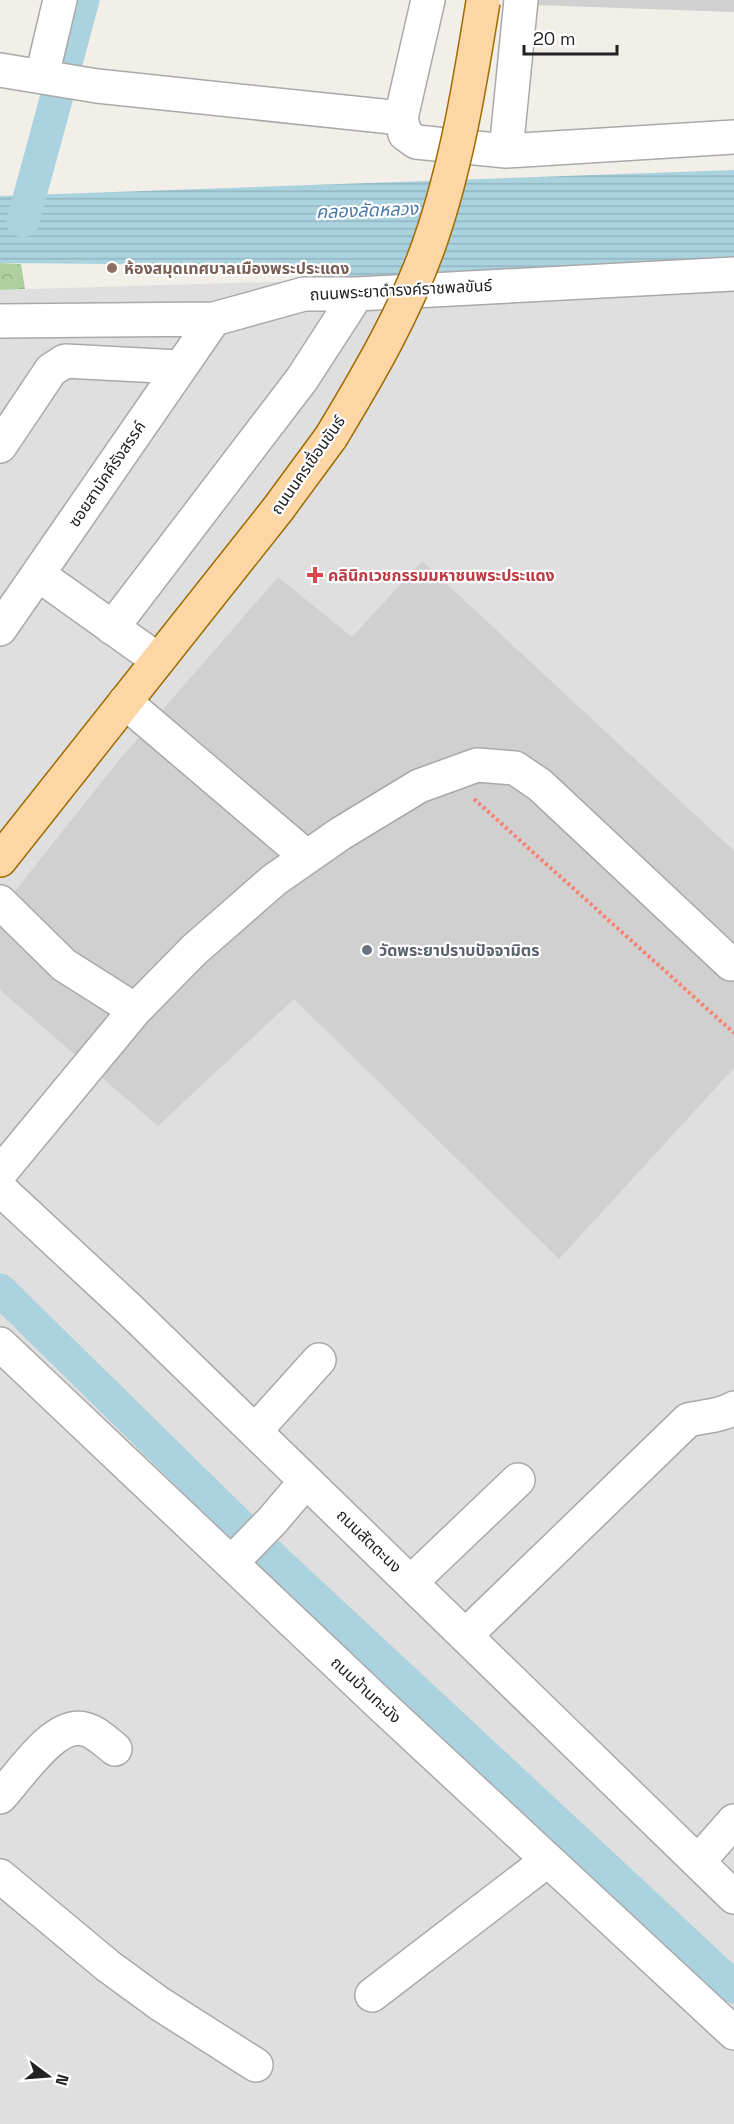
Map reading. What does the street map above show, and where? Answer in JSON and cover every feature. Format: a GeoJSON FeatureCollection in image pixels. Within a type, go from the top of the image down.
{"type":"FeatureCollection","features":[{"type":"Feature","properties":{"kind":"main road","name":"ถนนนครเขื่อนขันธ์"},"geometry":{"type":"LineString","coordinates":[[0,860],[331,437],[401,313],[430,243],[449,179],[465,109],[483,1]]}},
{"type":"Feature","properties":{"kind":"street"},"geometry":{"type":"LineString","coordinates":[[50,77],[60,0]]}},
{"type":"Feature","properties":{"kind":"street"},"geometry":{"type":"LineString","coordinates":[[428,0],[401,118],[405,134],[416,142],[506,151],[734,137]]}},
{"type":"Feature","properties":{"kind":"street"},"geometry":{"type":"LineString","coordinates":[[506,151],[521,0]]}},
{"type":"Feature","properties":{"kind":"street"},"geometry":{"type":"LineString","coordinates":[[0,70],[97,86],[401,118]]}},
{"type":"Feature","properties":{"kind":"street","name":"ถนนพระยาดำรงค์ราชพลขันธ์"},"geometry":{"type":"LineString","coordinates":[[0,321],[214,319],[304,294],[357,294],[734,274]]}},
{"type":"Feature","properties":{"kind":"street"},"geometry":{"type":"LineString","coordinates":[[112,628],[302,379],[357,294]]}},
{"type":"Feature","properties":{"kind":"street","name":"ซอยสามัคคีรังสรรค์"},"geometry":{"type":"LineString","coordinates":[[0,629],[20,586],[214,319]]}},
{"type":"Feature","properties":{"kind":"street"},"geometry":{"type":"LineString","coordinates":[[0,446],[51,370],[65,362],[179,367]]}},
{"type":"Feature","properties":{"kind":"street"},"geometry":{"type":"LineString","coordinates":[[20,586],[112,628],[158,660]]}},
{"type":"Feature","properties":{"kind":"street"},"geometry":{"type":"LineString","coordinates":[[125,702],[307,857]]}},
{"type":"Feature","properties":{"kind":"street"},"geometry":{"type":"LineString","coordinates":[[0,1173],[135,1010],[194,950],[274,880],[388,804],[447,775],[477,765],[515,768],[540,785],[731,964]]}},
{"type":"Feature","properties":{"kind":"street"},"geometry":{"type":"LineString","coordinates":[[0,902],[64,964],[135,1010]]}},
{"type":"Feature","properties":{"kind":"street","name":"ถนนสัตตะนง"},"geometry":{"type":"LineString","coordinates":[[0,1189],[255,1431],[734,1897]]}},
{"type":"Feature","properties":{"kind":"street","name":"ถนนบ้านทะมัง"},"geometry":{"type":"LineString","coordinates":[[0,1344],[236,1557],[548,1860],[734,2033]]}},
{"type":"Feature","properties":{"kind":"street"},"geometry":{"type":"LineString","coordinates":[[255,1431],[320,1360]]}},
{"type":"Feature","properties":{"kind":"street"},"geometry":{"type":"LineString","coordinates":[[466,1635],[688,1420],[710,1414],[725,1414],[734,1408]]}},
{"type":"Feature","properties":{"kind":"street"},"geometry":{"type":"LineString","coordinates":[[411,1582],[518,1480]]}},
{"type":"Feature","properties":{"kind":"street"},"geometry":{"type":"LineString","coordinates":[[236,1557],[272,1521],[306,1481]]}},
{"type":"Feature","properties":{"kind":"street"},"geometry":{"type":"LineString","coordinates":[[0,1797],[52,1738],[72,1727],[87,1729],[115,1749]]}},
{"type":"Feature","properties":{"kind":"street"},"geometry":{"type":"LineString","coordinates":[[698,1862],[734,1821]]}},
{"type":"Feature","properties":{"kind":"street"},"geometry":{"type":"LineString","coordinates":[[372,1995],[548,1860]]}},
{"type":"Feature","properties":{"kind":"street"},"geometry":{"type":"LineString","coordinates":[[0,1876],[108,1966],[160,2004],[256,2065]]}},
{"type":"Feature","properties":{"kind":"path"},"geometry":{"type":"LineString","coordinates":[[447,775],[734,1033]]}},
{"type":"Feature","properties":{"kind":"shaded area"},"geometry":{"type":"Polygon","coordinates":[[[537,0],[734,0],[734,12],[536,5],[537,0]]]}},
{"type":"Feature","properties":{"kind":"shaded area"},"geometry":{"type":"Polygon","coordinates":[[[734,268],[734,2124],[0,2124],[0,290],[734,268]]]}},
{"type":"Feature","properties":{"kind":"shaded area","name":"วัดพระยาปราบปัจจามิตร"},"geometry":{"type":"Polygon","coordinates":[[[422,561],[734,851],[734,1068],[559,1259],[294,999],[158,1126],[0,990],[0,910],[120,759],[278,577],[352,637],[422,561]]]}},
{"type":"Feature","properties":{"kind":"green space"},"geometry":{"type":"Polygon","coordinates":[[[0,263],[21,264],[25,289],[0,290],[0,263]]]}},
{"type":"Feature","properties":{"kind":"water","name":"คลองลัดหลวง"},"geometry":{"type":"Polygon","coordinates":[[[734,170],[734,268],[327,281],[327,266],[0,263],[0,196],[734,170]]]}},
{"type":"Feature","properties":{"kind":"waterway"},"geometry":{"type":"LineString","coordinates":[[23,221],[83,0]]}},
{"type":"Feature","properties":{"kind":"waterway"},"geometry":{"type":"LineString","coordinates":[[0,1290],[275,1560],[734,1987]]}},
{"type":"Feature","properties":{"kind":"place","name":"ห้องสมุดเทศบาลเมืองพระประแดง"},"geometry":{"type":"Point","coordinates":[112,268]}},
{"type":"Feature","properties":{"kind":"place","name":"คลินิกเวชกรรมมหาชนพระประแดง"},"geometry":{"type":"Point","coordinates":[315,575]}},
{"type":"Feature","properties":{"kind":"place","name":"วัดพระยาปราบปัจจามิตร"},"geometry":{"type":"Point","coordinates":[367,950]}}]}
